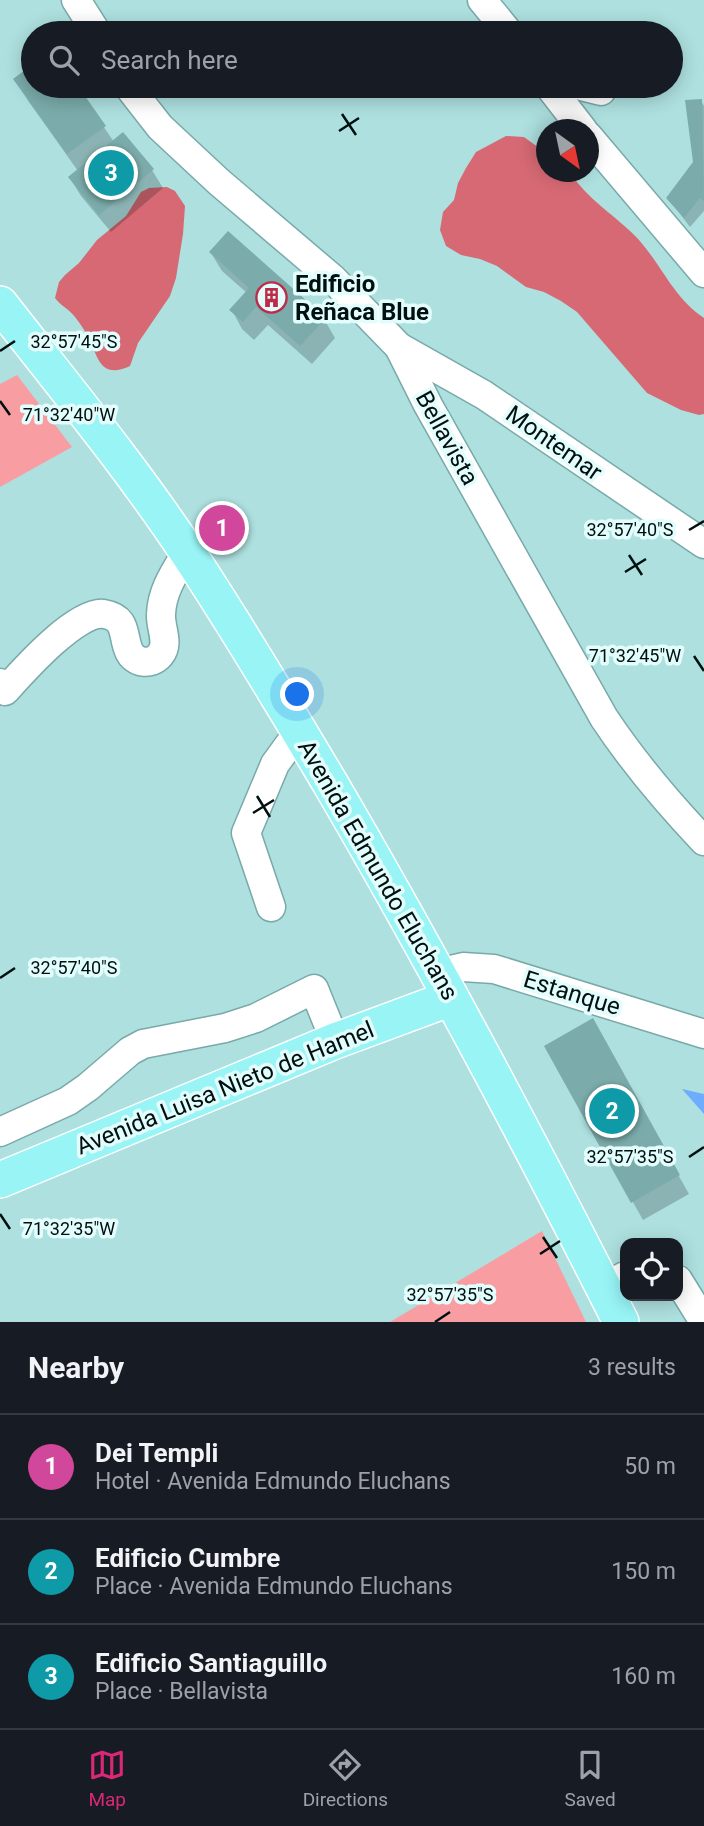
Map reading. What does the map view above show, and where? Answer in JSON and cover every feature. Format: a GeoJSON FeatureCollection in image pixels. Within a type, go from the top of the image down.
{"type":"FeatureCollection","features":[{"type":"Feature","properties":{"kind":"main road","name":"Avenida Edmundo Eluchans"},"geometry":{"type":"LineString","coordinates":[[0,304],[130,470],[245,641],[382,873],[614,1281],[621,1322]]}},
{"type":"Feature","properties":{"kind":"main road","name":"Avenida Luisa Nieto de Hamel"},"geometry":{"type":"LineString","coordinates":[[0,1180],[335,1041],[444,986]]}},
{"type":"Feature","properties":{"kind":"street"},"geometry":{"type":"LineString","coordinates":[[76,0],[89,21]]}},
{"type":"Feature","properties":{"kind":"street"},"geometry":{"type":"LineString","coordinates":[[482,0],[499,21]]}},
{"type":"Feature","properties":{"kind":"street","name":"Bellavista"},"geometry":{"type":"LineString","coordinates":[[137,98],[160,127],[219,183],[334,279],[400,348],[428,405],[604,718],[667,803],[704,841]]}},
{"type":"Feature","properties":{"kind":"street"},"geometry":{"type":"LineString","coordinates":[[558,98],[574,119]]}},
{"type":"Feature","properties":{"kind":"street"},"geometry":{"type":"LineString","coordinates":[[599,148],[704,273]]}},
{"type":"Feature","properties":{"kind":"street","name":"Montemar"},"geometry":{"type":"LineString","coordinates":[[400,348],[484,395],[704,544]]}},
{"type":"Feature","properties":{"kind":"street"},"geometry":{"type":"LineString","coordinates":[[0,683],[5,691],[30,663],[73,626],[97,614],[105,614],[119,621],[126,635],[128,649],[136,659],[142,662],[155,660],[165,641],[160,617],[163,593],[187,552]]}},
{"type":"Feature","properties":{"kind":"street"},"geometry":{"type":"LineString","coordinates":[[0,667],[30,663]]}},
{"type":"Feature","properties":{"kind":"street"},"geometry":{"type":"LineString","coordinates":[[271,907],[246,833],[275,764],[299,731]]}},
{"type":"Feature","properties":{"kind":"street","name":"Estanque"},"geometry":{"type":"LineString","coordinates":[[444,986],[463,967],[494,969],[704,1034]]}},
{"type":"Feature","properties":{"kind":"street"},"geometry":{"type":"LineString","coordinates":[[0,1132],[68,1101],[130,1051],[143,1044],[225,1028],[275,1009],[314,989],[335,1041]]}},
{"type":"Feature","properties":{"kind":"street"},"geometry":{"type":"LineString","coordinates":[[683,1288],[704,1322]]}},
{"type":"Feature","properties":{"kind":"shaded area"},"geometry":{"type":"Polygon","coordinates":[[[506,136],[524,137],[536,146],[536,182],[577,182],[639,240],[684,301],[704,318],[704,414],[681,410],[647,393],[577,312],[561,301],[526,287],[497,266],[461,255],[446,246],[440,230],[443,212],[454,200],[458,183],[476,152],[506,136]]]}},
{"type":"Feature","properties":{"kind":"shaded area"},"geometry":{"type":"Polygon","coordinates":[[[167,187],[175,191],[185,206],[176,278],[170,296],[138,343],[130,366],[112,370],[102,364],[73,314],[55,298],[59,282],[97,240],[126,216],[141,192],[149,188],[167,187]]]}},
{"type":"Feature","properties":{"kind":"shaded area"},"geometry":{"type":"Polygon","coordinates":[[[17,375],[72,447],[0,487],[0,384],[17,375]]]}},
{"type":"Feature","properties":{"kind":"shaded area"},"geometry":{"type":"Polygon","coordinates":[[[542,1231],[586,1322],[390,1322],[542,1231]]]}},
{"type":"Feature","properties":{"kind":"water"},"geometry":{"type":"Polygon","coordinates":[[[682,1089],[704,1094],[704,1114],[682,1089]]]}},
{"type":"Feature","properties":{"kind":"building"},"geometry":{"type":"Polygon","coordinates":[[[21,73],[21,90],[13,79],[21,73]]]}},
{"type":"Feature","properties":{"kind":"building"},"geometry":{"type":"Polygon","coordinates":[[[27,98],[86,98],[106,126],[67,154],[27,98]]]}},
{"type":"Feature","properties":{"kind":"building"},"geometry":{"type":"Polygon","coordinates":[[[702,99],[704,201],[700,198],[684,218],[666,198],[693,162],[685,100],[702,99]]]}},
{"type":"Feature","properties":{"kind":"building"},"geometry":{"type":"Polygon","coordinates":[[[123,132],[154,169],[99,215],[68,177],[123,132]]]}},
{"type":"Feature","properties":{"kind":"building","name":"Edificio Reñaca Blue"},"geometry":{"type":"Polygon","coordinates":[[[228,231],[326,318],[300,346],[256,307],[243,322],[229,310],[249,288],[209,252],[228,231]]]}},
{"type":"Feature","properties":{"kind":"building"},"geometry":{"type":"Polygon","coordinates":[[[593,1018],[680,1175],[631,1203],[544,1046],[593,1018]]]}},
{"type":"Feature","properties":{"kind":"place","name":"Edificio Santiaguillo"},"geometry":{"type":"Point","coordinates":[111,173]}},
{"type":"Feature","properties":{"kind":"place","name":"Edificio Reñaca Blue"},"geometry":{"type":"Point","coordinates":[272,298]}},
{"type":"Feature","properties":{"kind":"place","name":"Dei Templi"},"geometry":{"type":"Point","coordinates":[222,528]}},
{"type":"Feature","properties":{"kind":"place","name":"Edificio Cumbre"},"geometry":{"type":"Point","coordinates":[612,1111]}}]}
